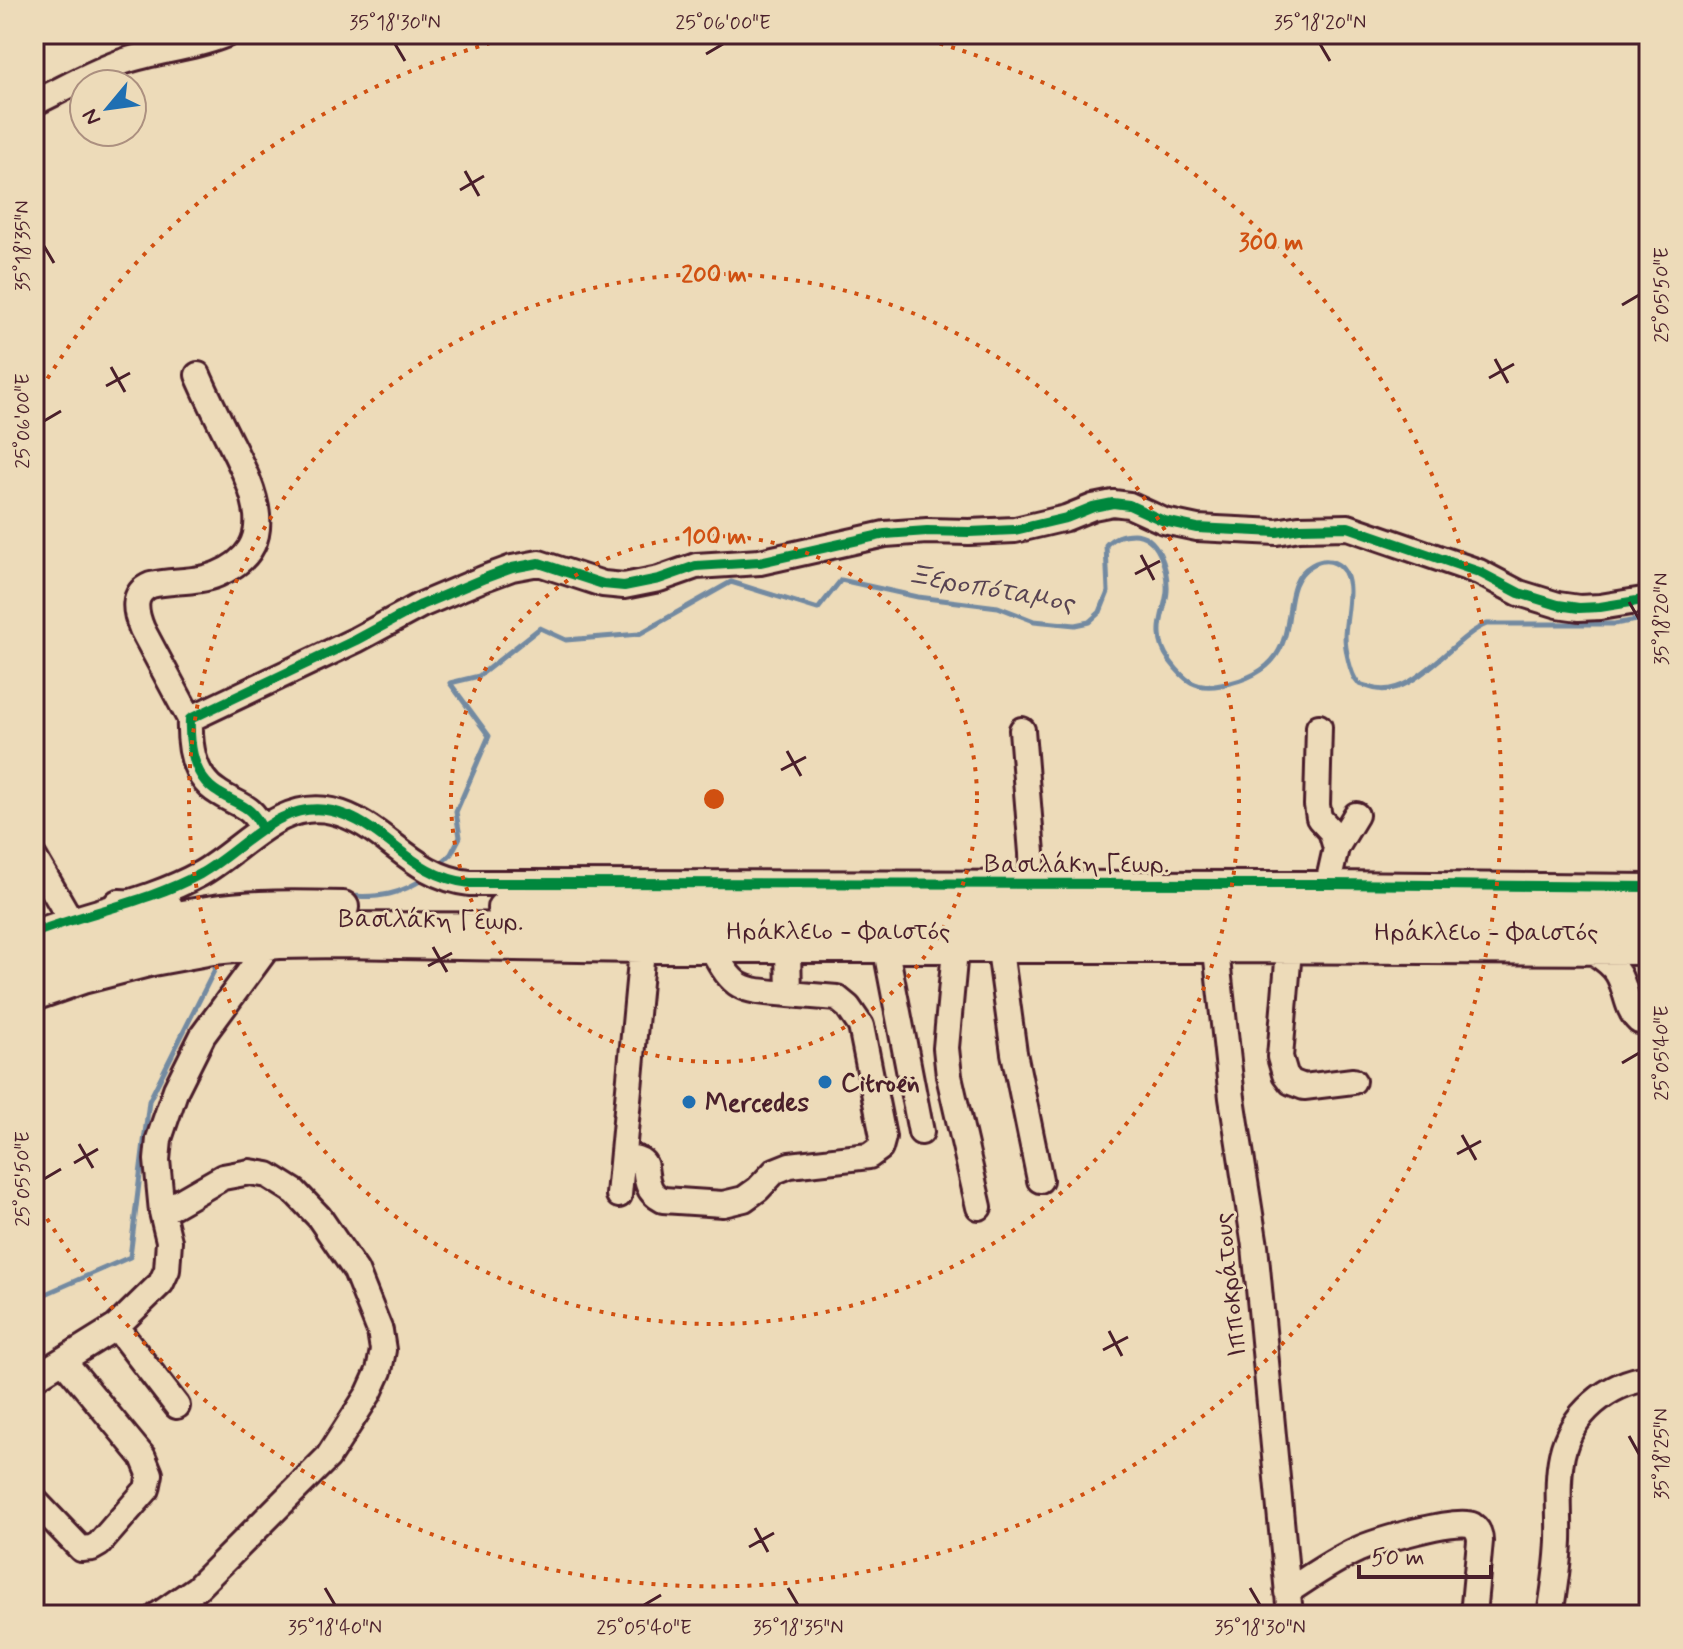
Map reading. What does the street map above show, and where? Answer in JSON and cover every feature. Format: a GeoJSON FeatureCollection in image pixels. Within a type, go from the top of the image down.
{"type":"FeatureCollection","features":[{"type":"Feature","properties":{"kind":"main road"},"geometry":{"type":"LineString","coordinates":[[1276,909],[1313,894],[1328,884]]}},
{"type":"Feature","properties":{"kind":"main road"},"geometry":{"type":"LineString","coordinates":[[1573,887],[1611,906],[1638,910]]}},
{"type":"Feature","properties":{"kind":"main road"},"geometry":{"type":"LineString","coordinates":[[119,905],[273,906]]}},
{"type":"Feature","properties":{"kind":"main road","name":"Ηράκλειο - Φαιστός"},"geometry":{"type":"LineString","coordinates":[[34,958],[142,923],[273,906],[1638,910]]}},
{"type":"Feature","properties":{"kind":"main road","name":"Ηράκλειο - Φαιστός"},"geometry":{"type":"LineString","coordinates":[[34,981],[149,944],[212,933],[276,928],[1649,931]]}},
{"type":"Feature","properties":{"kind":"main road"},"geometry":{"type":"LineString","coordinates":[[589,930],[617,937],[642,950]]}},
{"type":"Feature","properties":{"kind":"street"},"geometry":{"type":"LineString","coordinates":[[34,103],[124,61],[227,34]]}},
{"type":"Feature","properties":{"kind":"street"},"geometry":{"type":"LineString","coordinates":[[34,933],[166,890],[197,875],[262,829],[254,813],[216,792],[205,781],[192,758],[190,719],[137,616],[137,598],[143,589],[151,585],[210,577],[228,569],[249,549],[255,535],[258,517],[252,488],[198,375]]}},
{"type":"Feature","properties":{"kind":"street"},"geometry":{"type":"LineString","coordinates":[[190,719],[356,640],[421,605],[512,568],[539,563],[603,584],[624,586],[659,579],[696,566],[760,562],[885,534],[1015,530],[1113,503],[1129,505],[1164,521],[1197,528],[1277,532],[1299,528],[1348,527],[1479,572],[1519,593],[1558,605],[1600,607],[1649,599]]}},
{"type":"Feature","properties":{"kind":"street"},"geometry":{"type":"LineString","coordinates":[[1319,727],[1317,805],[1319,818],[1331,831],[1336,848]]}},
{"type":"Feature","properties":{"kind":"street"},"geometry":{"type":"LineString","coordinates":[[1022,730],[1033,885]]}},
{"type":"Feature","properties":{"kind":"street","name":"Βασιλάκη Γεωρ."},"geometry":{"type":"LineString","coordinates":[[262,829],[293,813],[335,811],[362,823],[414,862],[439,876],[462,882],[1649,887]]}},
{"type":"Feature","properties":{"kind":"street"},"geometry":{"type":"LineString","coordinates":[[1328,884],[1336,848],[1356,815]]}},
{"type":"Feature","properties":{"kind":"street"},"geometry":{"type":"LineString","coordinates":[[34,857],[70,919]]}},
{"type":"Feature","properties":{"kind":"street","name":"Βασιλάκη Γεωρ."},"geometry":{"type":"LineString","coordinates":[[34,998],[83,981],[153,963],[213,952],[339,945],[642,950],[1649,952]]}},
{"type":"Feature","properties":{"kind":"street"},"geometry":{"type":"LineString","coordinates":[[34,1378],[116,1327],[161,1283],[167,1270],[169,1241],[162,1212],[157,1160],[159,1139],[176,1089],[203,1035],[267,948]]}},
{"type":"Feature","properties":{"kind":"street"},"geometry":{"type":"LineString","coordinates":[[619,1195],[642,950]]}},
{"type":"Feature","properties":{"kind":"street"},"geometry":{"type":"LineString","coordinates":[[623,1156],[644,1163],[648,1185],[663,1200],[723,1204],[744,1199],[775,1171],[790,1165],[869,1156],[880,1148],[883,1137],[861,1026],[848,1007],[837,998],[748,990],[736,985],[727,976],[713,950]]}},
{"type":"Feature","properties":{"kind":"street"},"geometry":{"type":"LineString","coordinates":[[788,950],[789,994]]}},
{"type":"Feature","properties":{"kind":"street"},"geometry":{"type":"LineString","coordinates":[[886,950],[921,1132]]}},
{"type":"Feature","properties":{"kind":"street"},"geometry":{"type":"LineString","coordinates":[[955,950],[946,1048],[949,1076],[979,1207]]}},
{"type":"Feature","properties":{"kind":"street"},"geometry":{"type":"LineString","coordinates":[[1000,950],[1014,1053],[1040,1180]]}},
{"type":"Feature","properties":{"kind":"street","name":"Ιπποκράτους"},"geometry":{"type":"LineString","coordinates":[[1216,950],[1232,1098],[1255,1246],[1288,1603]]}},
{"type":"Feature","properties":{"kind":"street"},"geometry":{"type":"LineString","coordinates":[[1289,950],[1280,1057],[1285,1074],[1291,1082],[1304,1087],[1353,1081]]}},
{"type":"Feature","properties":{"kind":"street"},"geometry":{"type":"LineString","coordinates":[[1594,952],[1618,973],[1633,1015],[1639,1021],[1649,1020]]}},
{"type":"Feature","properties":{"kind":"street"},"geometry":{"type":"LineString","coordinates":[[158,1615],[197,1588],[328,1457],[369,1393],[379,1371],[383,1350],[380,1331],[356,1271],[319,1217],[295,1192],[268,1175],[250,1172],[223,1177],[162,1212]]}},
{"type":"Feature","properties":{"kind":"street"},"geometry":{"type":"LineString","coordinates":[[116,1327],[177,1406]]}},
{"type":"Feature","properties":{"kind":"street"},"geometry":{"type":"LineString","coordinates":[[34,1500],[81,1549],[92,1548],[147,1489],[150,1474],[143,1457],[63,1360]]}},
{"type":"Feature","properties":{"kind":"street"},"geometry":{"type":"LineString","coordinates":[[1550,1615],[1559,1547],[1561,1466],[1567,1439],[1584,1413],[1598,1399],[1622,1385],[1649,1378]]}},
{"type":"Feature","properties":{"kind":"street"},"geometry":{"type":"LineString","coordinates":[[1288,1603],[1331,1563],[1369,1545],[1463,1523],[1471,1524],[1476,1529],[1480,1541],[1473,1615]]}},
{"type":"Feature","properties":{"kind":"waterway","name":"Ξεροπόταμος"},"geometry":{"type":"LineString","coordinates":[[439,865],[451,854],[460,837],[456,812],[489,736],[450,683],[479,676],[540,628],[566,640],[639,634],[731,582],[818,609],[841,580],[918,597],[998,607],[1034,621],[1075,625],[1089,622],[1100,612],[1108,592],[1106,545],[1122,535],[1133,534],[1149,540],[1164,564],[1167,591],[1160,628],[1164,651],[1186,679],[1204,686],[1221,685],[1251,676],[1271,662],[1287,628],[1293,592],[1299,577],[1312,565],[1323,561],[1335,563],[1347,576],[1349,596],[1345,636],[1355,679],[1359,684],[1385,690],[1416,678],[1487,624],[1614,624],[1649,618]]}},
{"type":"Feature","properties":{"kind":"waterway","name":"Ξεροπόταμος"},"geometry":{"type":"LineString","coordinates":[[349,896],[389,894],[426,877]]}},
{"type":"Feature","properties":{"kind":"waterway","name":"Ξεροπόταμος"},"geometry":{"type":"LineString","coordinates":[[34,1299],[130,1257],[149,1101],[219,961]]}},
{"type":"Feature","properties":{"kind":"cycle path"},"geometry":{"type":"LineString","coordinates":[[262,829],[249,810],[210,787],[203,779],[194,760],[190,719],[356,640],[421,605],[512,568],[539,563],[603,584],[624,586],[659,579],[696,566],[760,562],[885,534],[1015,530],[1113,503],[1129,505],[1164,521],[1197,528],[1277,532],[1299,528],[1348,527],[1479,572],[1519,593],[1558,605],[1600,607],[1649,599]]}},
{"type":"Feature","properties":{"kind":"cycle path"},"geometry":{"type":"LineString","coordinates":[[34,933],[180,884],[216,864],[262,829],[295,813],[313,809],[351,817],[431,871],[470,883],[1649,887]]}},
{"type":"Feature","properties":{"kind":"place","name":"Citroën"},"geometry":{"type":"Point","coordinates":[825,1082]}},
{"type":"Feature","properties":{"kind":"place","name":"Mercedes"},"geometry":{"type":"Point","coordinates":[689,1102]}}]}
